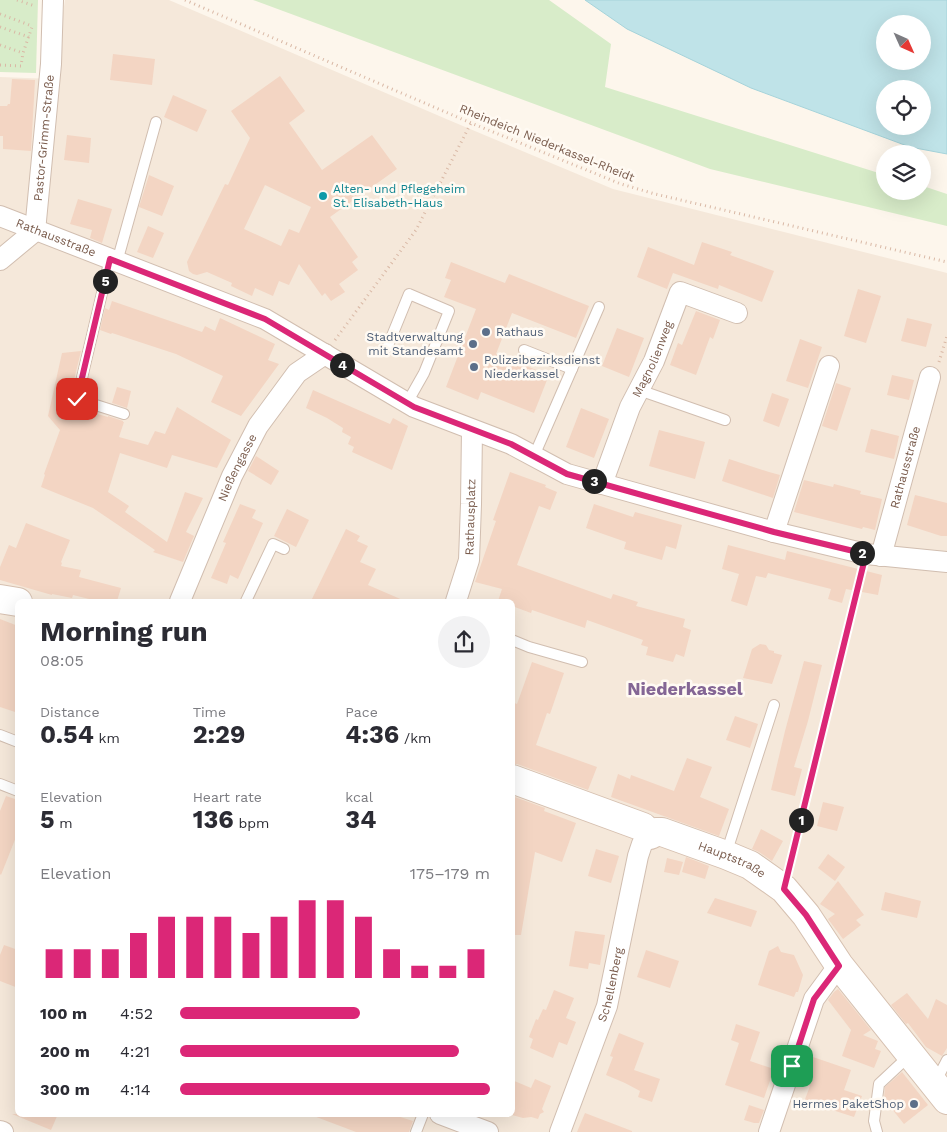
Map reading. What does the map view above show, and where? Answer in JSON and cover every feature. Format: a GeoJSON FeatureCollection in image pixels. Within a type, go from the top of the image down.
{"type":"FeatureCollection","features":[{"type":"Feature","properties":{"kind":"street","name":"Pastor-Grimm-Straße"},"geometry":{"type":"LineString","coordinates":[[35,231],[51,64],[44,3]]}},
{"type":"Feature","properties":{"kind":"street","name":"Rathausstraße"},"geometry":{"type":"LineString","coordinates":[[0,216],[265,319],[414,407],[511,444],[567,474],[774,532],[873,555],[947,562]]}},
{"type":"Feature","properties":{"kind":"street"},"geometry":{"type":"LineString","coordinates":[[0,260],[35,231]]}},
{"type":"Feature","properties":{"kind":"street","name":"Magnolienweg"},"geometry":{"type":"LineString","coordinates":[[602,484],[630,408],[654,361],[680,292],[737,313]]}},
{"type":"Feature","properties":{"kind":"street","name":"Nießengasse"},"geometry":{"type":"LineString","coordinates":[[183,599],[232,476],[258,426],[296,373],[325,354]]}},
{"type":"Feature","properties":{"kind":"street"},"geometry":{"type":"LineString","coordinates":[[774,532],[829,366]]}},
{"type":"Feature","properties":{"kind":"street","name":"Rathausstraße"},"geometry":{"type":"LineString","coordinates":[[873,555],[930,377]]}},
{"type":"Feature","properties":{"kind":"street","name":"Rathausplatz"},"geometry":{"type":"LineString","coordinates":[[457,599],[468,560],[472,430]]}},
{"type":"Feature","properties":{"kind":"street"},"geometry":{"type":"LineString","coordinates":[[0,599],[15,602]]}},
{"type":"Feature","properties":{"kind":"street","name":"Hauptstraße"},"geometry":{"type":"LineString","coordinates":[[515,779],[643,827],[650,835],[662,832],[726,855],[750,865],[784,889],[806,915],[839,966],[941,1092]]}},
{"type":"Feature","properties":{"kind":"street","name":"Schellenberg"},"geometry":{"type":"LineString","coordinates":[[560,1132],[607,1006],[638,856],[642,844],[650,835]]}},
{"type":"Feature","properties":{"kind":"street"},"geometry":{"type":"LineString","coordinates":[[769,1132],[814,999],[839,966]]}},
{"type":"Feature","properties":{"kind":"street"},"geometry":{"type":"LineString","coordinates":[[448,1117],[488,1132]]}},
{"type":"Feature","properties":{"kind":"lane"},"geometry":{"type":"LineString","coordinates":[[124,414],[77,399],[114,261],[156,122]]}},
{"type":"Feature","properties":{"kind":"lane"},"geometry":{"type":"LineString","coordinates":[[387,348],[409,294],[449,311],[424,373],[407,402]]}},
{"type":"Feature","properties":{"kind":"lane"},"geometry":{"type":"LineString","coordinates":[[534,456],[599,307]]}},
{"type":"Feature","properties":{"kind":"lane"},"geometry":{"type":"LineString","coordinates":[[524,350],[572,370]]}},
{"type":"Feature","properties":{"kind":"lane"},"geometry":{"type":"LineString","coordinates":[[639,390],[725,420]]}},
{"type":"Feature","properties":{"kind":"lane"},"geometry":{"type":"LineString","coordinates":[[247,599],[273,544],[284,549]]}},
{"type":"Feature","properties":{"kind":"lane"},"geometry":{"type":"LineString","coordinates":[[515,641],[582,662]]}},
{"type":"Feature","properties":{"kind":"lane"},"geometry":{"type":"LineString","coordinates":[[726,855],[774,705]]}},
{"type":"Feature","properties":{"kind":"lane"},"geometry":{"type":"LineString","coordinates":[[0,735],[15,741]]}},
{"type":"Feature","properties":{"kind":"lane"},"geometry":{"type":"LineString","coordinates":[[0,784],[15,790]]}},
{"type":"Feature","properties":{"kind":"lane"},"geometry":{"type":"LineString","coordinates":[[877,1132],[874,1121],[878,1084],[911,1054]]}},
{"type":"Feature","properties":{"kind":"lane"},"geometry":{"type":"LineString","coordinates":[[941,1092],[947,1060]]}},
{"type":"Feature","properties":{"kind":"lane"},"geometry":{"type":"LineString","coordinates":[[416,1132],[422,1117]]}},
{"type":"Feature","properties":{"kind":"path"},"geometry":{"type":"LineString","coordinates":[[17,0],[44,3]]}},
{"type":"Feature","properties":{"kind":"path","name":"Rheindeich Niederkassel-Rheidt"},"geometry":{"type":"LineString","coordinates":[[185,0],[471,123],[621,184],[655,194],[947,262]]}},
{"type":"Feature","properties":{"kind":"path"},"geometry":{"type":"LineString","coordinates":[[0,14],[32,26]]}},
{"type":"Feature","properties":{"kind":"path"},"geometry":{"type":"LineString","coordinates":[[0,27],[29,37],[23,53],[21,66],[0,65]]}},
{"type":"Feature","properties":{"kind":"path"},"geometry":{"type":"LineString","coordinates":[[0,45],[23,53]]}},
{"type":"Feature","properties":{"kind":"path"},"geometry":{"type":"LineString","coordinates":[[325,354],[416,230],[471,123]]}},
{"type":"Feature","properties":{"kind":"path"},"geometry":{"type":"LineString","coordinates":[[930,377],[937,369],[947,336]]}},
{"type":"Feature","properties":{"kind":"path"},"geometry":{"type":"LineString","coordinates":[[784,889],[873,555]]}},
{"type":"Feature","properties":{"kind":"shaded area"},"geometry":{"type":"Polygon","coordinates":[[[65,0],[169,0],[613,189],[947,273],[947,1132],[0,1132],[0,77],[53,79],[65,0]]]}},
{"type":"Feature","properties":{"kind":"green space"},"geometry":{"type":"Polygon","coordinates":[[[0,0],[38,0],[36,73],[0,72],[0,0]]]}},
{"type":"Feature","properties":{"kind":"green space"},"geometry":{"type":"Polygon","coordinates":[[[253,0],[549,0],[611,44],[605,87],[876,172],[876,200],[931,200],[931,189],[947,194],[947,226],[710,169],[253,0]]]}},
{"type":"Feature","properties":{"kind":"water"},"geometry":{"type":"Polygon","coordinates":[[[585,0],[947,0],[947,154],[931,151],[931,145],[905,145],[878,135],[931,135],[931,80],[876,80],[876,134],[751,88],[627,29],[585,0]]]}},
{"type":"Feature","properties":{"kind":"building"},"geometry":{"type":"Polygon","coordinates":[[[113,54],[155,59],[152,85],[110,80],[113,54]]]}},
{"type":"Feature","properties":{"kind":"building","name":"Alten- und Pflegeheim St. Elisabeth-Haus"},"geometry":{"type":"Polygon","coordinates":[[[280,76],[305,111],[289,123],[322,170],[372,135],[397,169],[330,217],[358,257],[352,262],[358,270],[339,284],[345,292],[331,301],[325,293],[322,296],[299,264],[289,285],[279,281],[273,296],[255,288],[252,296],[231,286],[232,283],[207,272],[197,275],[189,271],[187,262],[225,184],[228,185],[250,138],[231,111],[280,76]],[[265,185],[244,229],[281,246],[289,229],[299,233],[311,207],[265,185]]]}},
{"type":"Feature","properties":{"kind":"building"},"geometry":{"type":"Polygon","coordinates":[[[12,79],[35,80],[31,151],[3,149],[3,136],[0,136],[0,106],[10,104],[12,79]]]}},
{"type":"Feature","properties":{"kind":"building"},"geometry":{"type":"Polygon","coordinates":[[[173,95],[207,110],[197,132],[164,117],[173,95]]]}},
{"type":"Feature","properties":{"kind":"building"},"geometry":{"type":"Polygon","coordinates":[[[67,135],[91,138],[89,163],[64,160],[67,135]]]}},
{"type":"Feature","properties":{"kind":"building"},"geometry":{"type":"Polygon","coordinates":[[[149,175],[174,186],[162,216],[139,207],[149,175]]]}},
{"type":"Feature","properties":{"kind":"building"},"geometry":{"type":"Polygon","coordinates":[[[78,199],[112,209],[102,243],[90,238],[92,230],[70,224],[78,199]]]}},
{"type":"Feature","properties":{"kind":"building"},"geometry":{"type":"Polygon","coordinates":[[[148,226],[164,233],[153,258],[137,252],[148,226]]]}},
{"type":"Feature","properties":{"kind":"building"},"geometry":{"type":"Polygon","coordinates":[[[702,242],[732,252],[730,255],[774,271],[762,302],[719,285],[718,289],[673,273],[667,289],[637,277],[648,247],[694,265],[702,242]]]}},
{"type":"Feature","properties":{"kind":"building","name":"Rathaus"},"geometry":{"type":"Polygon","coordinates":[[[451,262],[505,283],[509,274],[589,306],[576,338],[512,313],[496,354],[549,375],[534,413],[481,392],[478,400],[446,387],[476,309],[444,297],[451,280],[445,278],[451,262]]]}},
{"type":"Feature","properties":{"kind":"building"},"geometry":{"type":"Polygon","coordinates":[[[858,289],[881,296],[866,343],[844,336],[858,289]]]}},
{"type":"Feature","properties":{"kind":"building"},"geometry":{"type":"Polygon","coordinates":[[[112,301],[202,332],[205,326],[215,331],[220,318],[275,344],[268,360],[279,364],[241,416],[211,402],[223,376],[176,354],[100,330],[105,308],[109,310],[112,301]]]}},
{"type":"Feature","properties":{"kind":"building"},"geometry":{"type":"Polygon","coordinates":[[[696,311],[720,320],[713,339],[710,337],[696,375],[670,365],[678,343],[682,345],[696,311]]]}},
{"type":"Feature","properties":{"kind":"building"},"geometry":{"type":"Polygon","coordinates":[[[907,318],[932,324],[926,347],[901,341],[907,318]]]}},
{"type":"Feature","properties":{"kind":"building"},"geometry":{"type":"Polygon","coordinates":[[[617,328],[644,338],[629,377],[602,366],[617,328]]]}},
{"type":"Feature","properties":{"kind":"building"},"geometry":{"type":"Polygon","coordinates":[[[800,339],[822,347],[808,388],[786,381],[800,339]]]}},
{"type":"Feature","properties":{"kind":"building"},"geometry":{"type":"Polygon","coordinates":[[[81,351],[70,397],[70,406],[123,421],[119,437],[148,445],[155,431],[165,434],[177,407],[231,440],[217,468],[172,455],[167,468],[120,453],[108,492],[129,506],[125,512],[167,542],[185,492],[203,498],[186,532],[194,536],[183,562],[153,552],[155,550],[93,508],[41,487],[60,430],[48,416],[62,353],[81,351]]]}},
{"type":"Feature","properties":{"kind":"building"},"geometry":{"type":"Polygon","coordinates":[[[892,375],[914,380],[909,400],[887,395],[892,375]]]}},
{"type":"Feature","properties":{"kind":"building"},"geometry":{"type":"Polygon","coordinates":[[[836,383],[851,388],[837,431],[822,426],[836,383]]]}},
{"type":"Feature","properties":{"kind":"building"},"geometry":{"type":"Polygon","coordinates":[[[117,387],[131,391],[127,408],[112,403],[117,387]]]}},
{"type":"Feature","properties":{"kind":"building"},"geometry":{"type":"Polygon","coordinates":[[[313,390],[390,424],[393,418],[408,426],[392,470],[352,452],[354,447],[348,444],[351,437],[342,432],[343,428],[306,408],[313,390]]]}},
{"type":"Feature","properties":{"kind":"building"},"geometry":{"type":"Polygon","coordinates":[[[772,393],[789,399],[779,427],[763,421],[772,393]]]}},
{"type":"Feature","properties":{"kind":"building"},"geometry":{"type":"Polygon","coordinates":[[[581,408],[609,419],[594,458],[566,447],[581,408]]]}},
{"type":"Feature","properties":{"kind":"building"},"geometry":{"type":"Polygon","coordinates":[[[871,429],[899,436],[894,459],[865,452],[871,429]]]}},
{"type":"Feature","properties":{"kind":"building"},"geometry":{"type":"Polygon","coordinates":[[[659,430],[705,442],[695,479],[649,466],[659,430]]]}},
{"type":"Feature","properties":{"kind":"building"},"geometry":{"type":"Polygon","coordinates":[[[256,456],[279,471],[271,485],[248,471],[256,456]]]}},
{"type":"Feature","properties":{"kind":"building"},"geometry":{"type":"Polygon","coordinates":[[[729,459],[780,475],[773,498],[722,481],[729,459]]]}},
{"type":"Feature","properties":{"kind":"building"},"geometry":{"type":"Polygon","coordinates":[[[510,472],[546,485],[545,487],[557,492],[550,510],[539,506],[517,565],[611,599],[613,594],[638,602],[636,606],[685,619],[683,627],[691,630],[684,657],[676,654],[673,662],[646,655],[648,647],[641,645],[643,640],[587,620],[585,628],[532,610],[531,613],[515,607],[515,599],[499,599],[502,589],[475,582],[496,521],[493,520],[510,472]]]}},
{"type":"Feature","properties":{"kind":"building"},"geometry":{"type":"Polygon","coordinates":[[[804,480],[833,487],[834,484],[861,491],[860,494],[882,499],[875,530],[863,527],[862,529],[794,512],[804,480]]]}},
{"type":"Feature","properties":{"kind":"building"},"geometry":{"type":"Polygon","coordinates":[[[915,495],[947,503],[947,536],[941,536],[907,525],[915,495]]]}},
{"type":"Feature","properties":{"kind":"building"},"geometry":{"type":"Polygon","coordinates":[[[240,504],[256,510],[252,518],[263,523],[238,579],[230,575],[227,584],[211,578],[226,543],[223,542],[240,504]]]}},
{"type":"Feature","properties":{"kind":"building"},"geometry":{"type":"Polygon","coordinates":[[[594,504],[633,517],[635,512],[682,525],[676,549],[666,546],[662,560],[624,549],[626,542],[586,528],[594,504]]]}},
{"type":"Feature","properties":{"kind":"building"},"geometry":{"type":"Polygon","coordinates":[[[287,509],[309,520],[296,547],[274,536],[287,509]]]}},
{"type":"Feature","properties":{"kind":"building"},"geometry":{"type":"Polygon","coordinates":[[[26,523],[70,540],[61,566],[81,570],[79,577],[121,588],[118,599],[89,599],[73,595],[72,598],[52,595],[0,580],[0,567],[9,545],[16,548],[26,523]]]}},
{"type":"Feature","properties":{"kind":"building"},"geometry":{"type":"Polygon","coordinates":[[[346,529],[360,536],[357,541],[368,546],[360,562],[376,569],[368,585],[400,599],[312,599],[346,529]]]}},
{"type":"Feature","properties":{"kind":"building"},"geometry":{"type":"Polygon","coordinates":[[[728,545],[785,560],[787,551],[882,575],[878,595],[846,589],[842,603],[828,599],[831,589],[768,573],[766,578],[756,576],[747,606],[731,601],[739,574],[722,569],[728,545]]]}},
{"type":"Feature","properties":{"kind":"building"},"geometry":{"type":"Polygon","coordinates":[[[0,619],[15,625],[15,712],[0,707],[0,619]]]}},
{"type":"Feature","properties":{"kind":"building"},"geometry":{"type":"Polygon","coordinates":[[[760,644],[766,645],[774,653],[782,655],[772,684],[743,678],[752,649],[760,644]]]}},
{"type":"Feature","properties":{"kind":"building"},"geometry":{"type":"Polygon","coordinates":[[[804,661],[822,665],[794,767],[802,769],[795,796],[771,790],[804,661]]]}},
{"type":"Feature","properties":{"kind":"building"},"geometry":{"type":"Polygon","coordinates":[[[532,662],[564,673],[550,714],[547,713],[536,745],[597,767],[588,790],[515,764],[515,703],[517,704],[532,662]]]}},
{"type":"Feature","properties":{"kind":"building"},"geometry":{"type":"Polygon","coordinates":[[[735,716],[758,724],[750,748],[726,740],[735,716]]]}},
{"type":"Feature","properties":{"kind":"building"},"geometry":{"type":"Polygon","coordinates":[[[687,758],[712,767],[700,797],[729,809],[719,836],[611,797],[618,774],[630,779],[631,775],[674,791],[687,758]]]}},
{"type":"Feature","properties":{"kind":"building"},"geometry":{"type":"Polygon","coordinates":[[[6,796],[15,799],[15,840],[1,875],[0,874],[0,811],[6,796]]]}},
{"type":"Feature","properties":{"kind":"building"},"geometry":{"type":"Polygon","coordinates":[[[515,797],[545,808],[544,811],[576,823],[562,862],[535,852],[521,935],[515,935],[515,797]]]}},
{"type":"Feature","properties":{"kind":"building"},"geometry":{"type":"Polygon","coordinates":[[[823,802],[844,807],[837,831],[817,826],[823,802]]]}},
{"type":"Feature","properties":{"kind":"building"},"geometry":{"type":"Polygon","coordinates":[[[761,829],[783,841],[772,861],[752,849],[761,829]]]}},
{"type":"Feature","properties":{"kind":"building"},"geometry":{"type":"Polygon","coordinates":[[[596,849],[619,856],[611,883],[588,876],[596,849]]]}},
{"type":"Feature","properties":{"kind":"building"},"geometry":{"type":"Polygon","coordinates":[[[828,854],[845,867],[835,881],[818,868],[828,854]]]}},
{"type":"Feature","properties":{"kind":"building"},"geometry":{"type":"Polygon","coordinates":[[[686,857],[709,866],[705,879],[682,872],[686,857]]]}},
{"type":"Feature","properties":{"kind":"building"},"geometry":{"type":"Polygon","coordinates":[[[667,858],[683,862],[679,875],[664,872],[667,858]]]}},
{"type":"Feature","properties":{"kind":"building"},"geometry":{"type":"Polygon","coordinates":[[[838,881],[864,915],[856,920],[861,925],[843,939],[828,919],[835,914],[820,904],[838,881]]]}},
{"type":"Feature","properties":{"kind":"building"},"geometry":{"type":"Polygon","coordinates":[[[885,892],[921,901],[917,918],[881,910],[885,892]]]}},
{"type":"Feature","properties":{"kind":"building"},"geometry":{"type":"Polygon","coordinates":[[[715,898],[757,911],[751,927],[707,913],[715,898]]]}},
{"type":"Feature","properties":{"kind":"building"},"geometry":{"type":"Polygon","coordinates":[[[575,931],[605,935],[600,965],[589,963],[588,969],[569,966],[575,931]]]}},
{"type":"Feature","properties":{"kind":"building"},"geometry":{"type":"Polygon","coordinates":[[[4,945],[15,949],[15,987],[0,981],[0,955],[4,945]]]}},
{"type":"Feature","properties":{"kind":"building"},"geometry":{"type":"Polygon","coordinates":[[[778,946],[781,952],[794,955],[803,975],[798,992],[796,992],[794,997],[758,985],[769,951],[778,946]]]}},
{"type":"Feature","properties":{"kind":"building"},"geometry":{"type":"Polygon","coordinates":[[[646,950],[679,961],[670,988],[637,977],[646,950]]]}},
{"type":"Feature","properties":{"kind":"building"},"geometry":{"type":"Polygon","coordinates":[[[838,989],[871,1030],[863,1035],[878,1041],[875,1049],[881,1051],[874,1068],[842,1056],[851,1030],[828,1000],[838,989]]]}},
{"type":"Feature","properties":{"kind":"building"},"geometry":{"type":"Polygon","coordinates":[[[554,990],[574,998],[566,1018],[576,1022],[567,1045],[559,1042],[553,1058],[530,1048],[533,1039],[529,1037],[536,1019],[538,1020],[543,1009],[546,1010],[554,990]]]}},
{"type":"Feature","properties":{"kind":"building"},"geometry":{"type":"Polygon","coordinates":[[[907,993],[928,1019],[936,999],[947,1005],[947,1048],[942,1056],[926,1047],[908,1023],[906,1024],[891,1005],[907,993]]]}},
{"type":"Feature","properties":{"kind":"building"},"geometry":{"type":"Polygon","coordinates":[[[736,1024],[760,1032],[750,1061],[774,1069],[764,1098],[725,1085],[739,1043],[731,1040],[736,1024]]]}},
{"type":"Feature","properties":{"kind":"building"},"geometry":{"type":"Polygon","coordinates":[[[619,1033],[644,1043],[634,1070],[660,1079],[652,1102],[638,1097],[640,1091],[606,1075],[613,1057],[610,1056],[619,1033]]]}},
{"type":"Feature","properties":{"kind":"building"},"geometry":{"type":"Polygon","coordinates":[[[813,1057],[851,1070],[844,1090],[862,1096],[854,1117],[804,1102],[810,1086],[804,1083],[813,1057]]]}},
{"type":"Feature","properties":{"kind":"building"},"geometry":{"type":"Polygon","coordinates":[[[902,1072],[928,1105],[904,1124],[884,1099],[885,1087],[902,1072]]]}},
{"type":"Feature","properties":{"kind":"building"},"geometry":{"type":"Polygon","coordinates":[[[535,1079],[551,1086],[542,1109],[544,1112],[540,1114],[538,1119],[515,1116],[515,1081],[531,1088],[535,1079]]]}},
{"type":"Feature","properties":{"kind":"building"},"geometry":{"type":"Polygon","coordinates":[[[749,1105],[764,1110],[759,1123],[744,1120],[749,1105]]]}},
{"type":"Feature","properties":{"kind":"building"},"geometry":{"type":"Polygon","coordinates":[[[585,1113],[632,1131],[632,1132],[577,1132],[585,1113]]]}},
{"type":"Feature","properties":{"kind":"building"},"geometry":{"type":"Polygon","coordinates":[[[19,1117],[57,1117],[51,1130],[19,1117]]]}},
{"type":"Feature","properties":{"kind":"building"},"geometry":{"type":"Polygon","coordinates":[[[316,1117],[400,1117],[413,1121],[409,1132],[356,1132],[316,1117]]]}},
{"type":"Feature","properties":{"kind":"place","name":"Alten- und Pflegeheim St. Elisabeth-Haus"},"geometry":{"type":"Point","coordinates":[323,196]}},
{"type":"Feature","properties":{"kind":"place","name":"Rathaus"},"geometry":{"type":"Point","coordinates":[486,332]}},
{"type":"Feature","properties":{"kind":"place","name":"Stadtverwaltung mit Standesamt"},"geometry":{"type":"Point","coordinates":[473,344]}},
{"type":"Feature","properties":{"kind":"place","name":"Polizeibezirksdienst Niederkassel"},"geometry":{"type":"Point","coordinates":[474,367]}},
{"type":"Feature","properties":{"kind":"place","name":"Hermes PaketShop"},"geometry":{"type":"Point","coordinates":[914,1104]}},
{"type":"Feature","properties":{"kind":"district","name":"Niederkassel"},"geometry":{"type":"Point","coordinates":[685,688]}},
{"type":"Feature","properties":{"kind":"route"},"geometry":{"type":"LineString","coordinates":[[77,399],[110,259],[265,319],[414,407],[511,444],[567,474],[774,532],[866,554],[784,889],[806,915],[839,966],[814,999],[792,1066]]}}]}
